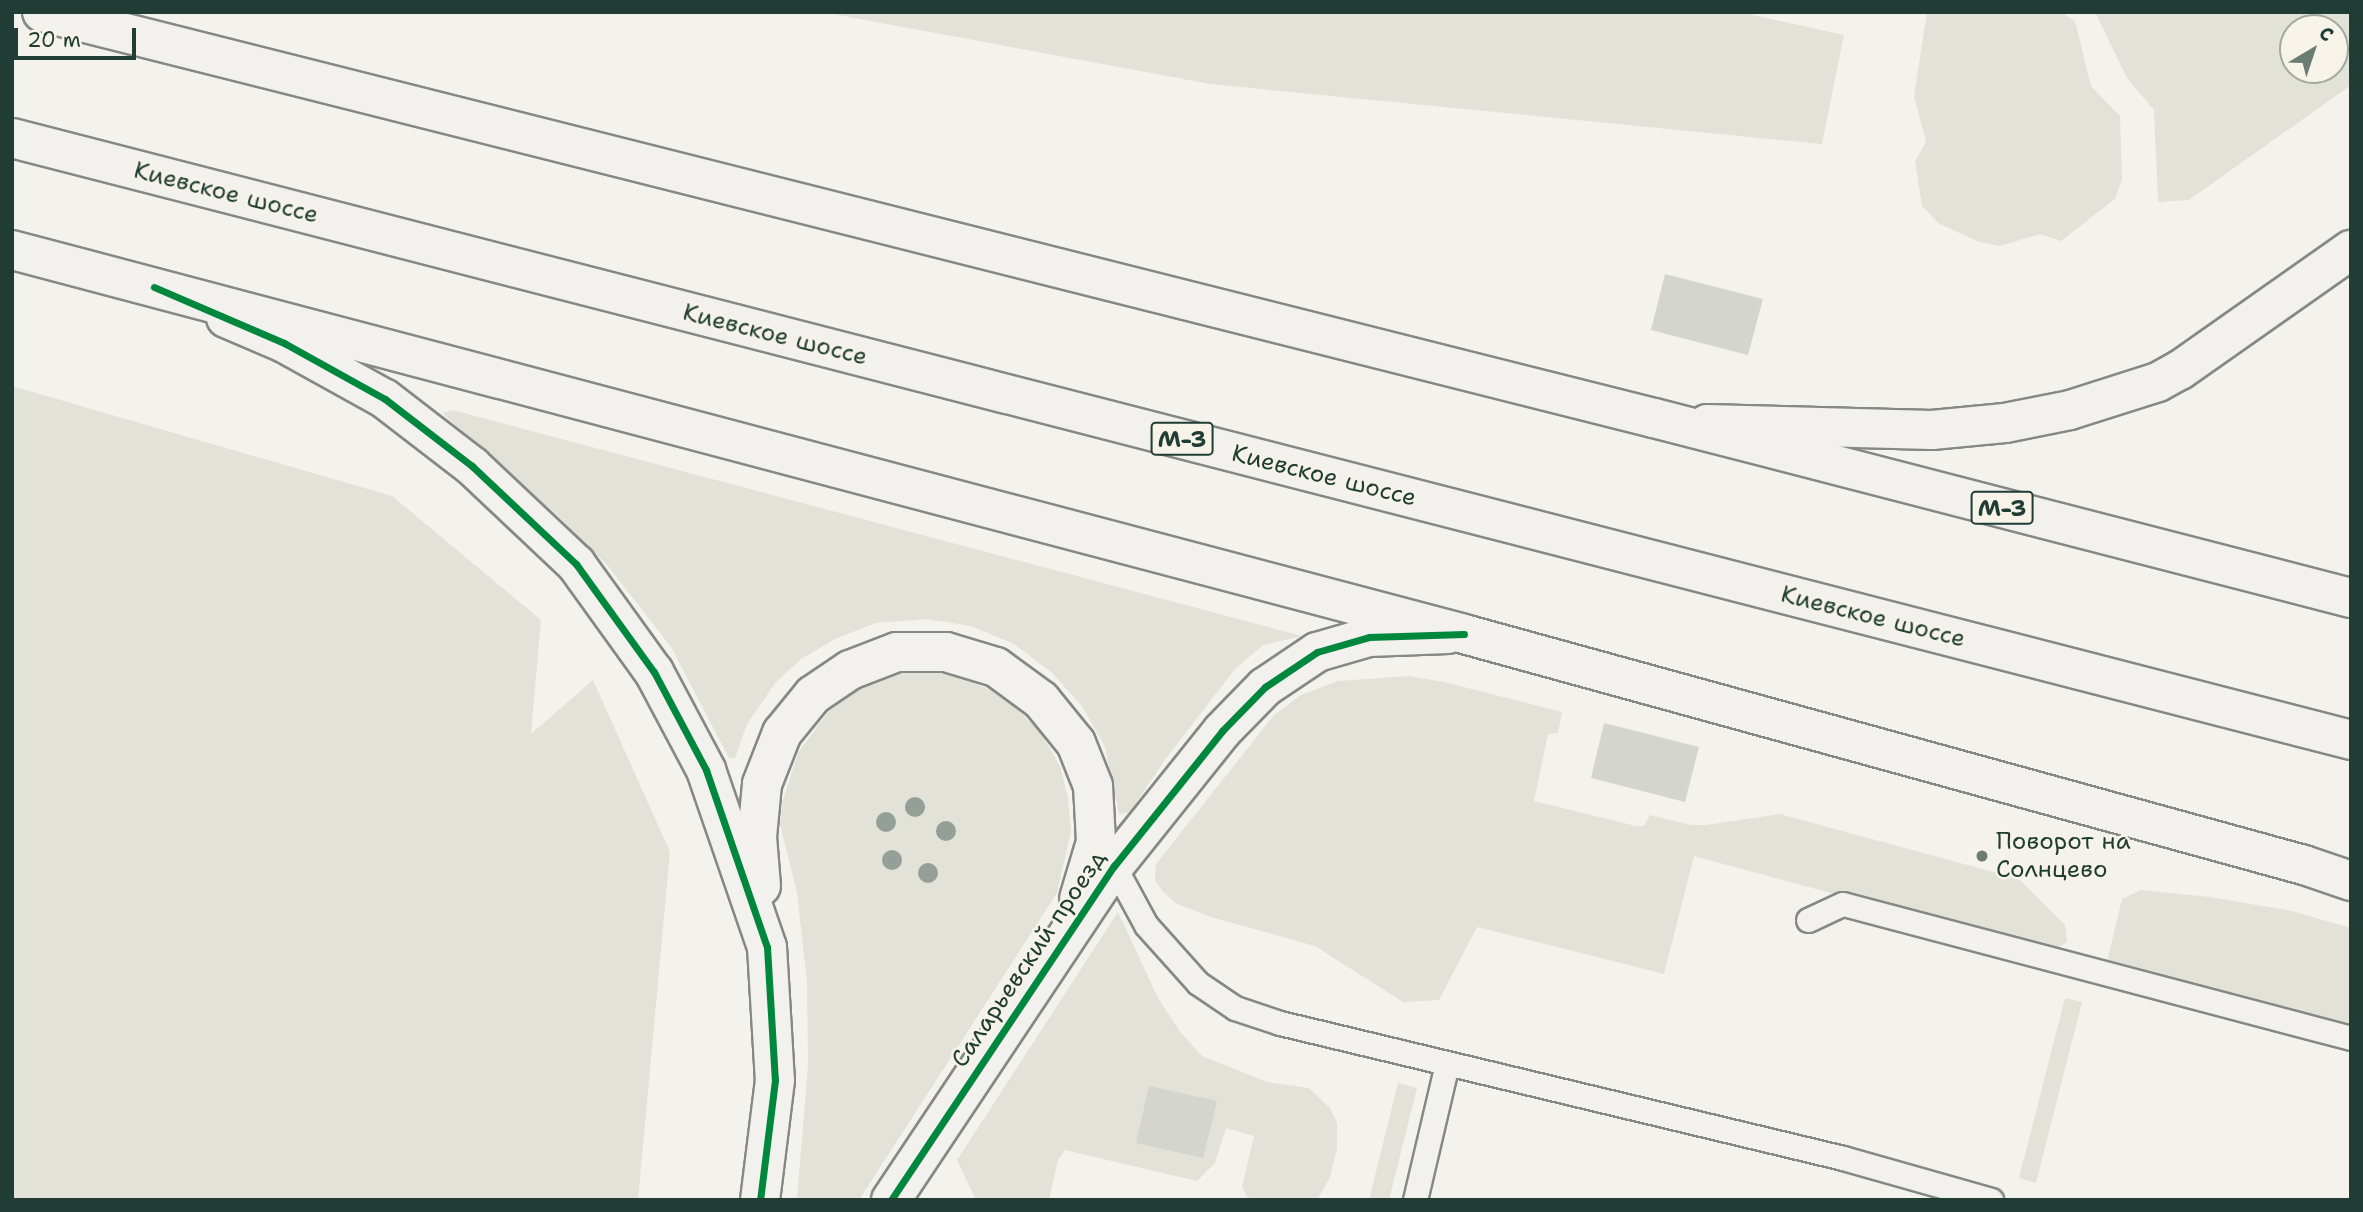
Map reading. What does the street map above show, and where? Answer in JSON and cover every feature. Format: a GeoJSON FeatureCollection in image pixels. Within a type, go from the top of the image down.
{"type":"FeatureCollection","features":[{"type":"Feature","properties":{"kind":"main road","name":"М-3"},"geometry":{"type":"LineString","coordinates":[[43,12],[1654,418],[2351,598]]}},
{"type":"Feature","properties":{"kind":"main road","name":"Киевское шоссе"},"geometry":{"type":"LineString","coordinates":[[12,138],[2351,740]]}},
{"type":"Feature","properties":{"kind":"main road"},"geometry":{"type":"LineString","coordinates":[[12,250],[1464,634],[2304,865],[2351,881]]}},
{"type":"Feature","properties":{"kind":"main road"},"geometry":{"type":"LineString","coordinates":[[1654,418],[1704,424],[1932,430],[2040,418],[2158,382],[2180,370],[2351,250]]}},
{"type":"Feature","properties":{"kind":"main road"},"geometry":{"type":"LineString","coordinates":[[154,287],[284,343],[385,399],[472,466],[576,564],[654,672],[706,770],[767,947]]}},
{"type":"Feature","properties":{"kind":"main road","name":"Саларьевский проезд"},"geometry":{"type":"LineString","coordinates":[[902,1195],[1038,978],[1114,866],[1222,730],[1265,687],[1317,652],[1369,637],[1464,634]]}},
{"type":"Feature","properties":{"kind":"main road"},"geometry":{"type":"LineString","coordinates":[[760,1200],[775,1080],[757,838],[762,784],[782,733],[813,695],[850,670],[897,652],[946,652],[996,667],[1041,700],[1076,743],[1093,786],[1096,842],[1078,902],[1038,978]]}},
{"type":"Feature","properties":{"kind":"lane"},"geometry":{"type":"LineString","coordinates":[[1114,866],[1146,925],[1198,983],[1235,1008],[1280,1023],[1843,1158],[1991,1200]]}},
{"type":"Feature","properties":{"kind":"lane"},"geometry":{"type":"LineString","coordinates":[[1808,920],[1843,904],[2351,1038]]}},
{"type":"Feature","properties":{"kind":"lane"},"geometry":{"type":"LineString","coordinates":[[1415,1200],[1447,1064]]}},
{"type":"Feature","properties":{"kind":"shaded area"},"geometry":{"type":"Polygon","coordinates":[[[822,12],[1739,12],[1844,35],[1822,144],[1210,84],[822,12]]]}},
{"type":"Feature","properties":{"kind":"shaded area"},"geometry":{"type":"Polygon","coordinates":[[[1927,12],[2061,12],[2075,21],[2091,86],[2120,116],[2122,179],[2115,199],[2061,241],[2040,234],[2000,246],[1979,242],[1938,223],[1922,206],[1915,161],[1926,142],[1914,96],[1927,12]]]}},
{"type":"Feature","properties":{"kind":"shaded area"},"geometry":{"type":"Polygon","coordinates":[[[2095,12],[2351,12],[2351,85],[2189,200],[2158,202],[2154,110],[2127,78],[2095,12]]]}},
{"type":"Feature","properties":{"kind":"shaded area"},"geometry":{"type":"Polygon","coordinates":[[[12,386],[392,496],[541,620],[531,734],[593,680],[670,852],[638,1200],[12,1200],[12,386]]]}},
{"type":"Feature","properties":{"kind":"shaded area"},"geometry":{"type":"Polygon","coordinates":[[[453,410],[1302,636],[1263,645],[1235,669],[1164,761],[1130,812],[1119,814],[1105,747],[1082,706],[1052,673],[1014,644],[971,626],[927,619],[876,623],[837,638],[801,659],[776,682],[747,724],[735,758],[729,758],[671,647],[608,566],[559,517],[442,413],[453,410]]]}},
{"type":"Feature","properties":{"kind":"shaded area"},"geometry":{"type":"Polygon","coordinates":[[[896,671],[927,671],[960,677],[993,691],[1018,710],[1041,733],[1060,766],[1068,798],[1071,831],[1057,893],[859,1200],[797,1200],[808,1065],[807,981],[797,893],[780,824],[783,800],[798,753],[828,712],[849,692],[896,671]]]}},
{"type":"Feature","properties":{"kind":"shaded area"},"geometry":{"type":"Polygon","coordinates":[[[1409,676],[1444,682],[1562,712],[1558,733],[1548,734],[1534,801],[1636,826],[1644,826],[1650,815],[1691,825],[1706,825],[1780,814],[2019,879],[2065,925],[2067,942],[2050,952],[1694,856],[1664,974],[1477,927],[1439,1000],[1403,1002],[1315,946],[1211,917],[1177,904],[1163,892],[1155,880],[1156,864],[1274,715],[1301,695],[1338,681],[1409,676]]]}},
{"type":"Feature","properties":{"kind":"shaded area"},"geometry":{"type":"Polygon","coordinates":[[[2141,890],[2209,897],[2292,911],[2351,928],[2351,1034],[2106,966],[2122,899],[2141,890]]]}},
{"type":"Feature","properties":{"kind":"shaded area"},"geometry":{"type":"Polygon","coordinates":[[[1118,912],[1158,998],[1181,1033],[1202,1056],[1267,1082],[1309,1088],[1330,1108],[1337,1123],[1337,1149],[1330,1177],[1317,1200],[1252,1200],[1247,1197],[1242,1187],[1254,1136],[1226,1128],[1215,1163],[1197,1181],[1065,1150],[1058,1160],[1049,1200],[976,1200],[957,1160],[1118,912]]]}},
{"type":"Feature","properties":{"kind":"shaded area"},"geometry":{"type":"Polygon","coordinates":[[[2065,998],[2082,1002],[2036,1183],[2019,1178],[2065,998]]]}},
{"type":"Feature","properties":{"kind":"shaded area"},"geometry":{"type":"Polygon","coordinates":[[[1398,1083],[1417,1088],[1389,1200],[1369,1200],[1398,1083]]]}},
{"type":"Feature","properties":{"kind":"building"},"geometry":{"type":"Polygon","coordinates":[[[1665,274],[1763,299],[1748,355],[1651,330],[1665,274]]]}},
{"type":"Feature","properties":{"kind":"building"},"geometry":{"type":"Polygon","coordinates":[[[1604,723],[1699,747],[1685,802],[1591,778],[1604,723]]]}},
{"type":"Feature","properties":{"kind":"building"},"geometry":{"type":"Polygon","coordinates":[[[1149,1086],[1217,1101],[1203,1158],[1136,1143],[1149,1086]]]}},
{"type":"Feature","properties":{"kind":"cycle path"},"geometry":{"type":"LineString","coordinates":[[154,287],[284,343],[385,399],[472,466],[576,564],[654,672],[706,770],[767,947],[775,1080],[760,1200]]}},
{"type":"Feature","properties":{"kind":"cycle path"},"geometry":{"type":"LineString","coordinates":[[891,1200],[1114,866],[1222,731],[1265,687],[1317,652],[1369,637],[1464,634]]}},
{"type":"Feature","properties":{"kind":"place","name":"Поворот на Солнцево"},"geometry":{"type":"Point","coordinates":[1982,856]}}]}
